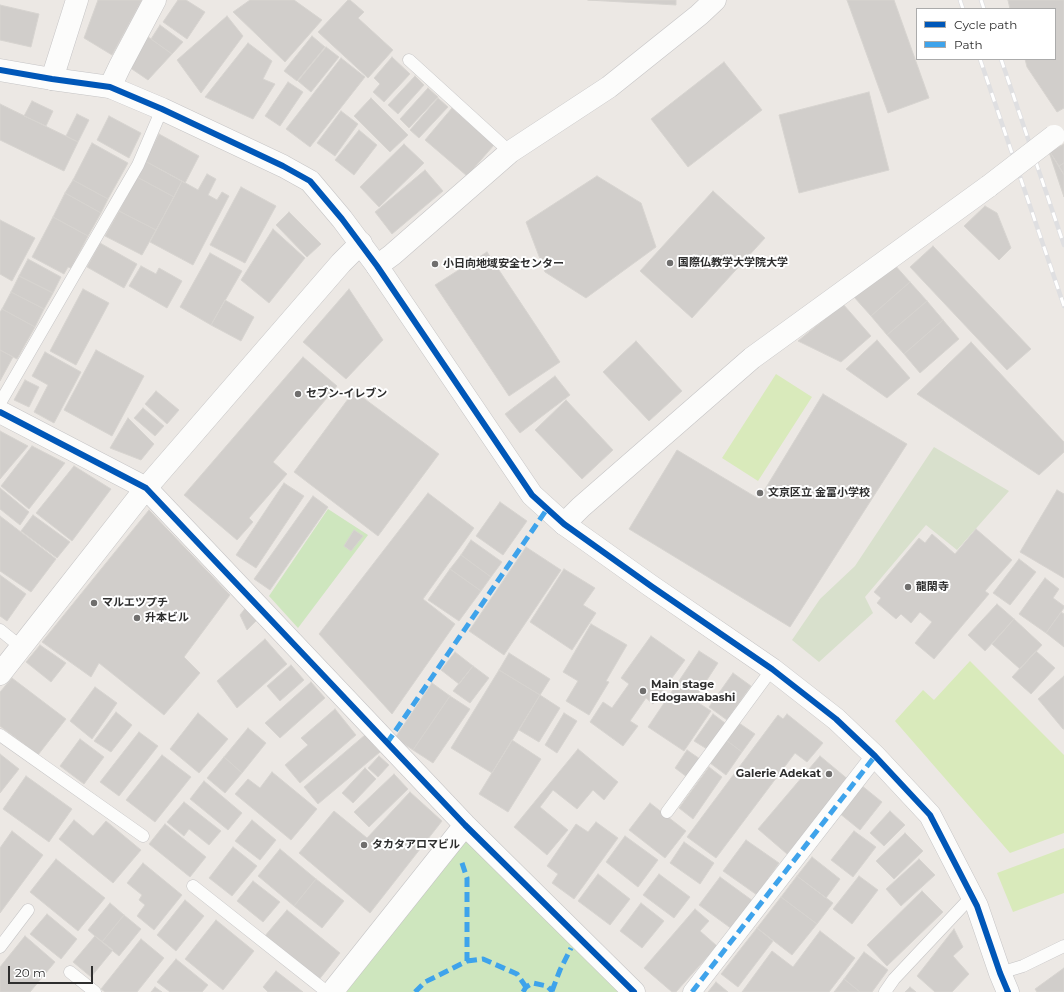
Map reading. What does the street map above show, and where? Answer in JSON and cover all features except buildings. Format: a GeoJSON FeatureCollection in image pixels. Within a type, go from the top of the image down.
{"type":"FeatureCollection","features":[{"type":"Feature","properties":{"kind":"street"},"geometry":{"type":"LineString","coordinates":[[52,79],[77,0]]}},
{"type":"Feature","properties":{"kind":"street"},"geometry":{"type":"LineString","coordinates":[[110,87],[155,0]]}},
{"type":"Feature","properties":{"kind":"street"},"geometry":{"type":"LineString","coordinates":[[377,266],[392,255],[510,152],[609,87],[715,0]]}},
{"type":"Feature","properties":{"kind":"street"},"geometry":{"type":"LineString","coordinates":[[0,70],[110,87],[162,109],[283,166],[310,181],[361,243],[532,495],[564,524],[772,669],[836,719],[875,756],[930,815],[977,906],[1004,982]]}},
{"type":"Feature","properties":{"kind":"street"},"geometry":{"type":"LineString","coordinates":[[564,524],[587,502],[752,358],[989,186],[1059,133]]}},
{"type":"Feature","properties":{"kind":"street"},"geometry":{"type":"LineString","coordinates":[[0,674],[146,488],[341,263],[361,243]]}},
{"type":"Feature","properties":{"kind":"street"},"geometry":{"type":"LineString","coordinates":[[0,412],[146,488],[465,826],[634,992]]}},
{"type":"Feature","properties":{"kind":"street"},"geometry":{"type":"LineString","coordinates":[[692,992],[875,756]]}},
{"type":"Feature","properties":{"kind":"street"},"geometry":{"type":"LineString","coordinates":[[332,992],[465,826]]}},
{"type":"Feature","properties":{"kind":"lane"},"geometry":{"type":"LineString","coordinates":[[409,60],[510,152]]}},
{"type":"Feature","properties":{"kind":"lane"},"geometry":{"type":"LineString","coordinates":[[0,402],[138,165],[162,109]]}},
{"type":"Feature","properties":{"kind":"lane"},"geometry":{"type":"LineString","coordinates":[[0,630],[21,647]]}},
{"type":"Feature","properties":{"kind":"lane"},"geometry":{"type":"LineString","coordinates":[[667,812],[772,669]]}},
{"type":"Feature","properties":{"kind":"lane"},"geometry":{"type":"LineString","coordinates":[[0,735],[143,836]]}},
{"type":"Feature","properties":{"kind":"lane"},"geometry":{"type":"LineString","coordinates":[[193,886],[327,992]]}},
{"type":"Feature","properties":{"kind":"lane"},"geometry":{"type":"LineString","coordinates":[[885,992],[894,979],[972,896]]}},
{"type":"Feature","properties":{"kind":"lane"},"geometry":{"type":"LineString","coordinates":[[0,947],[28,910]]}},
{"type":"Feature","properties":{"kind":"lane"},"geometry":{"type":"LineString","coordinates":[[1004,982],[1023,966],[1064,946]]}},
{"type":"Feature","properties":{"kind":"lane"},"geometry":{"type":"LineString","coordinates":[[70,972],[95,992]]}},
{"type":"Feature","properties":{"kind":"green space"},"geometry":{"type":"Polygon","coordinates":[[[776,374],[812,397],[758,481],[722,458],[776,374]]]}},
{"type":"Feature","properties":{"kind":"green space"},"geometry":{"type":"Polygon","coordinates":[[[934,447],[1009,491],[957,550],[926,525],[865,597],[873,613],[819,662],[792,640],[820,599],[855,566],[934,447]]]}},
{"type":"Feature","properties":{"kind":"green space"},"geometry":{"type":"Polygon","coordinates":[[[328,509],[368,535],[298,628],[269,596],[328,509]]]}},
{"type":"Feature","properties":{"kind":"green space"},"geometry":{"type":"Polygon","coordinates":[[[970,661],[1064,755],[1064,833],[1010,853],[895,721],[923,690],[934,700],[970,661]]]}},
{"type":"Feature","properties":{"kind":"green space"},"geometry":{"type":"Polygon","coordinates":[[[465,836],[623,992],[345,992],[465,836]]]}},
{"type":"Feature","properties":{"kind":"green space"},"geometry":{"type":"Polygon","coordinates":[[[1064,848],[1064,893],[1013,912],[997,873],[1064,848]]]}},
{"type":"Feature","properties":{"kind":"railway"},"geometry":{"type":"LineString","coordinates":[[960,0],[963,8]]}},
{"type":"Feature","properties":{"kind":"railway"},"geometry":{"type":"LineString","coordinates":[[981,0],[984,8]]}},
{"type":"Feature","properties":{"kind":"railway"},"geometry":{"type":"LineString","coordinates":[[980,60],[1064,306]]}},
{"type":"Feature","properties":{"kind":"railway"},"geometry":{"type":"LineString","coordinates":[[1001,60],[1064,245]]}},
{"type":"Feature","properties":{"kind":"marked path"},"geometry":{"type":"LineString","coordinates":[[387,743],[547,509]]}},
{"type":"Feature","properties":{"kind":"marked path"},"geometry":{"type":"LineString","coordinates":[[692,992],[875,756]]}},
{"type":"Feature","properties":{"kind":"marked path"},"geometry":{"type":"LineString","coordinates":[[415,992],[425,982],[467,961],[467,878],[461,860]]}},
{"type":"Feature","properties":{"kind":"marked path"},"geometry":{"type":"LineString","coordinates":[[552,991],[571,948]]}},
{"type":"Feature","properties":{"kind":"marked path"},"geometry":{"type":"LineString","coordinates":[[467,961],[483,959],[517,974],[526,987]]}},
{"type":"Feature","properties":{"kind":"marked path"},"geometry":{"type":"LineString","coordinates":[[523,992],[526,987],[533,983],[547,986],[553,992]]}},
{"type":"Feature","properties":{"kind":"cycle path"},"geometry":{"type":"LineString","coordinates":[[0,70],[110,87],[162,109],[283,166],[310,181],[342,219],[377,266],[532,495],[564,524],[772,669],[836,719],[875,756],[930,815],[977,906],[1008,992]]}},
{"type":"Feature","properties":{"kind":"cycle path"},"geometry":{"type":"LineString","coordinates":[[0,412],[146,488],[465,825],[634,992]]}},
{"type":"Feature","properties":{"kind":"place","name":"国際仏教学大学院大学"},"geometry":{"type":"Point","coordinates":[670,263]}},
{"type":"Feature","properties":{"kind":"place","name":"小日向地域安全センター"},"geometry":{"type":"Point","coordinates":[435,264]}},
{"type":"Feature","properties":{"kind":"place","name":"セブン-イレブン"},"geometry":{"type":"Point","coordinates":[298,394]}},
{"type":"Feature","properties":{"kind":"place","name":"文京区立 金富小学校"},"geometry":{"type":"Point","coordinates":[760,493]}},
{"type":"Feature","properties":{"kind":"place","name":"龍閑寺"},"geometry":{"type":"Point","coordinates":[908,587]}},
{"type":"Feature","properties":{"kind":"place","name":"マルエツプチ"},"geometry":{"type":"Point","coordinates":[94,603]}},
{"type":"Feature","properties":{"kind":"place","name":"升本ビル"},"geometry":{"type":"Point","coordinates":[137,618]}},
{"type":"Feature","properties":{"kind":"place","name":"Main stage Edogawabashi"},"geometry":{"type":"Point","coordinates":[643,691]}},
{"type":"Feature","properties":{"kind":"place","name":"Galerie Adekat"},"geometry":{"type":"Point","coordinates":[829,774]}},
{"type":"Feature","properties":{"kind":"place","name":"タカタアロマビル"},"geometry":{"type":"Point","coordinates":[364,845]}}]}
